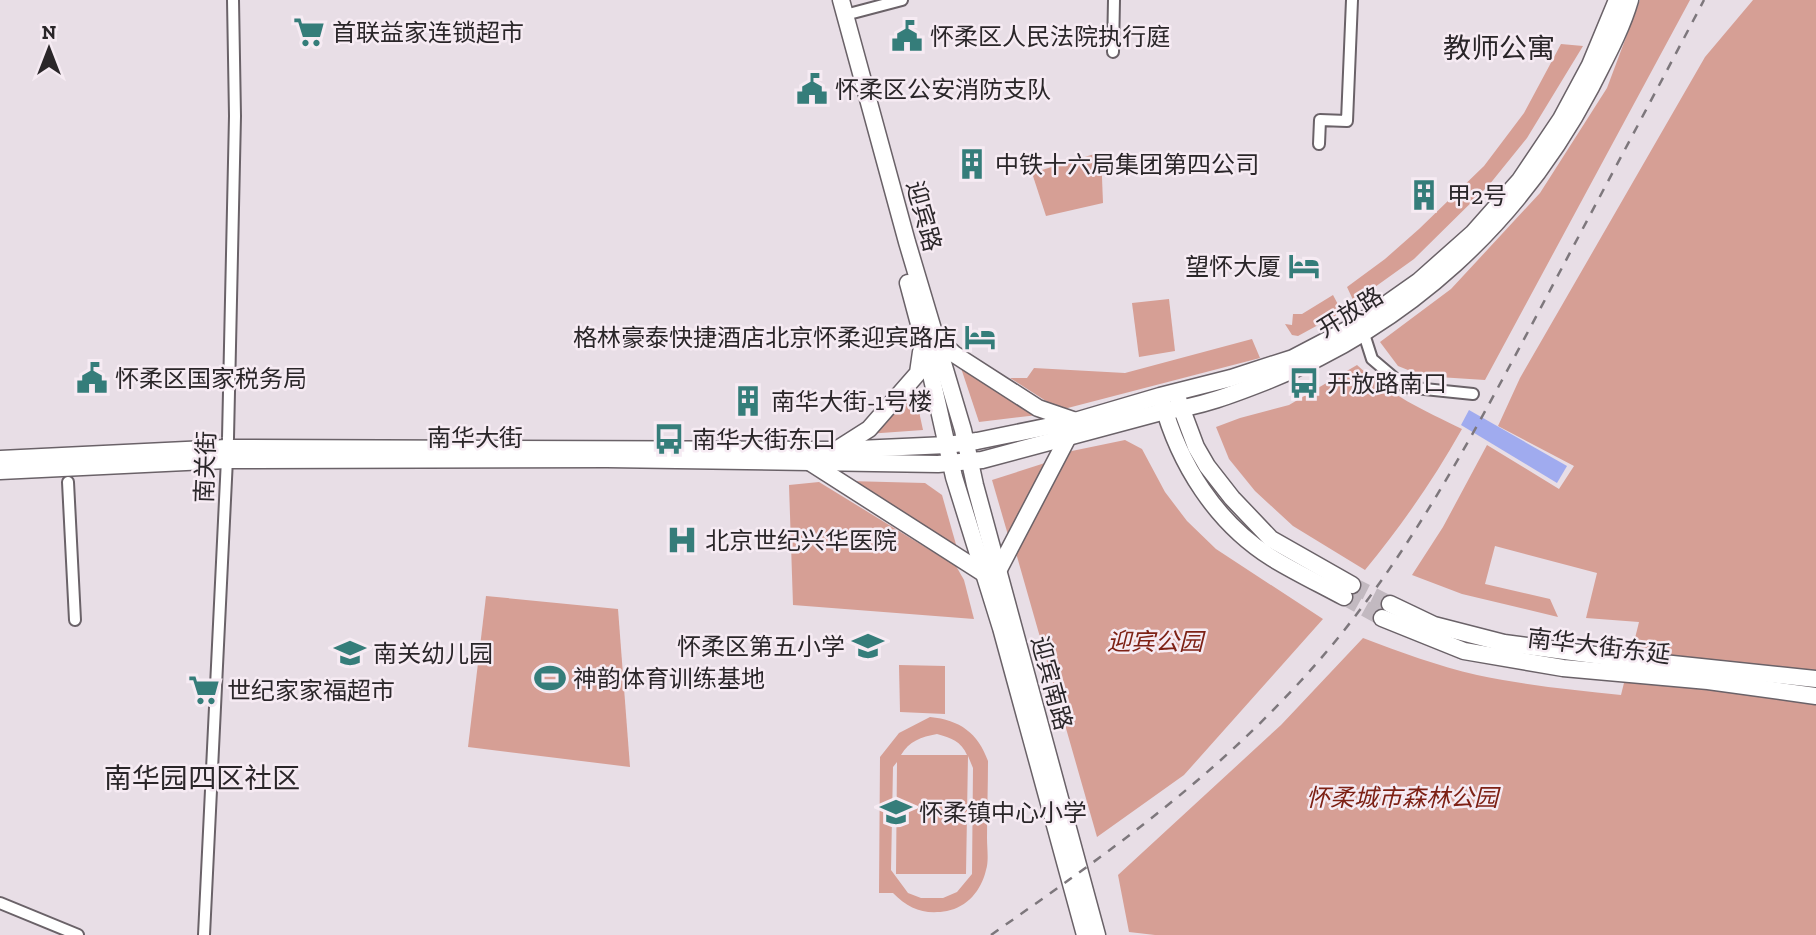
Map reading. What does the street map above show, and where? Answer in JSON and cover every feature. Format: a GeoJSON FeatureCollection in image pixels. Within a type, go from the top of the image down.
{"type":"FeatureCollection","features":[{"type":"Feature","properties":{"kind":"main road","name":"迎宾路"},"geometry":{"type":"LineString","coordinates":[[832,0],[929,337],[965,443]]}},
{"type":"Feature","properties":{"kind":"main road","name":"开放路"},"geometry":{"type":"LineString","coordinates":[[951,463],[1067,439],[1293,358],[1358,324],[1419,281],[1473,233],[1520,180],[1561,119],[1590,65],[1618,0]]}},
{"type":"Feature","properties":{"kind":"main road","name":"开放路"},"geometry":{"type":"LineString","coordinates":[[947,445],[1170,402],[1236,393],[1299,368],[1364,334],[1426,290],[1472,249],[1529,187],[1571,125],[1612,45],[1630,0]]}},
{"type":"Feature","properties":{"kind":"main road","name":"迎宾路"},"geometry":{"type":"LineString","coordinates":[[843,8],[929,337],[951,463]]}},
{"type":"Feature","properties":{"kind":"main road"},"geometry":{"type":"LineString","coordinates":[[836,450],[869,429],[918,373],[929,337],[1038,408],[1075,421]]}},
{"type":"Feature","properties":{"kind":"main road"},"geometry":{"type":"LineString","coordinates":[[1170,402],[1200,488],[1231,526],[1271,557],[1348,591]]}},
{"type":"Feature","properties":{"kind":"main road"},"geometry":{"type":"LineString","coordinates":[[811,463],[990,572],[1067,439]]}},
{"type":"Feature","properties":{"kind":"main road","name":"迎宾南路"},"geometry":{"type":"LineString","coordinates":[[965,443],[990,572],[1017,685],[1085,935]]}},
{"type":"Feature","properties":{"kind":"main road","name":"南华大街"},"geometry":{"type":"LineString","coordinates":[[0,459],[227,454],[836,450],[947,445]]}},
{"type":"Feature","properties":{"kind":"main road","name":"南华大街"},"geometry":{"type":"LineString","coordinates":[[0,471],[227,454],[951,463]]}},
{"type":"Feature","properties":{"kind":"main road","name":"迎宾南路"},"geometry":{"type":"LineString","coordinates":[[951,463],[990,572],[1097,935]]}},
{"type":"Feature","properties":{"kind":"main road","name":"南华大街东延"},"geometry":{"type":"LineString","coordinates":[[1816,679],[1504,643],[1386,611],[1464,651],[1563,668],[1709,681],[1816,696]]}},
{"type":"Feature","properties":{"kind":"street","name":"南关街"},"geometry":{"type":"LineString","coordinates":[[204,935],[227,454],[236,48],[233,0]]}},
{"type":"Feature","properties":{"kind":"street"},"geometry":{"type":"LineString","coordinates":[[843,8],[902,0]]}},
{"type":"Feature","properties":{"kind":"street"},"geometry":{"type":"LineString","coordinates":[[1113,52],[1114,0]]}},
{"type":"Feature","properties":{"kind":"street"},"geometry":{"type":"LineString","coordinates":[[1319,145],[1320,120],[1347,121],[1352,0]]}},
{"type":"Feature","properties":{"kind":"street"},"geometry":{"type":"LineString","coordinates":[[1364,334],[1372,359],[1405,387],[1474,394]]}},
{"type":"Feature","properties":{"kind":"street"},"geometry":{"type":"LineString","coordinates":[[68,482],[75,620]]}},
{"type":"Feature","properties":{"kind":"street"},"geometry":{"type":"LineString","coordinates":[[0,903],[78,935]]}},
{"type":"Feature","properties":{"kind":"green space"},"geometry":{"type":"Polygon","coordinates":[[[1640,0],[1690,0],[1485,380],[1423,376],[1398,366],[1380,342],[1451,289],[1540,193],[1607,88],[1640,0]]]}},
{"type":"Feature","properties":{"kind":"green space","name":"怀柔城市森林公园"},"geometry":{"type":"Polygon","coordinates":[[[1753,0],[1816,0],[1816,935],[1155,935],[1129,932],[1118,875],[1281,725],[1363,638],[1477,675],[1621,695],[1639,622],[1586,618],[1597,573],[1495,546],[1485,584],[1550,599],[1558,617],[1462,594],[1412,575],[1443,527],[1487,445],[1559,489],[1574,466],[1498,426],[1520,378],[1705,57],[1753,0]]]}},
{"type":"Feature","properties":{"kind":"green space"},"geometry":{"type":"Polygon","coordinates":[[[1561,44],[1583,46],[1527,138],[1489,185],[1414,259],[1354,302],[1347,287],[1419,229],[1484,166],[1524,113],[1561,44]]]}},
{"type":"Feature","properties":{"kind":"green space"},"geometry":{"type":"Polygon","coordinates":[[[1101,152],[1103,203],[1046,216],[1032,173],[1101,152]]]}},
{"type":"Feature","properties":{"kind":"green space"},"geometry":{"type":"Polygon","coordinates":[[[1333,295],[1342,312],[1298,336],[1292,335],[1285,324],[1292,325],[1293,314],[1302,314],[1333,295]]]}},
{"type":"Feature","properties":{"kind":"green space"},"geometry":{"type":"Polygon","coordinates":[[[1169,299],[1175,351],[1139,357],[1132,303],[1169,299]]]}},
{"type":"Feature","properties":{"kind":"green space"},"geometry":{"type":"Polygon","coordinates":[[[1252,339],[1260,358],[1060,410],[1010,378],[1027,378],[1034,368],[1125,373],[1252,339]]]}},
{"type":"Feature","properties":{"kind":"green space"},"geometry":{"type":"Polygon","coordinates":[[[960,365],[1038,415],[979,422],[960,365]]]}},
{"type":"Feature","properties":{"kind":"green space"},"geometry":{"type":"Polygon","coordinates":[[[1357,365],[1394,393],[1462,429],[1417,501],[1365,570],[1293,526],[1255,491],[1229,459],[1216,427],[1289,405],[1357,365]]]}},
{"type":"Feature","properties":{"kind":"green space"},"geometry":{"type":"Polygon","coordinates":[[[913,384],[923,430],[867,434],[913,384]]]}},
{"type":"Feature","properties":{"kind":"green space","name":"迎宾公园"},"geometry":{"type":"Polygon","coordinates":[[[1125,440],[1142,449],[1165,492],[1187,521],[1216,549],[1323,619],[1184,775],[1097,837],[1016,553],[1067,452],[1125,440]]]}},
{"type":"Feature","properties":{"kind":"green space"},"geometry":{"type":"Polygon","coordinates":[[[1048,462],[1008,535],[992,480],[1048,462]]]}},
{"type":"Feature","properties":{"kind":"green space"},"geometry":{"type":"Polygon","coordinates":[[[848,481],[925,483],[942,495],[957,548],[848,481]]]}},
{"type":"Feature","properties":{"kind":"green space"},"geometry":{"type":"Polygon","coordinates":[[[819,482],[956,566],[964,580],[974,619],[793,605],[789,485],[819,482]]]}},
{"type":"Feature","properties":{"kind":"green space","name":"神韵体育训练基地"},"geometry":{"type":"Polygon","coordinates":[[[486,596],[618,609],[630,767],[468,747],[486,596]]]}},
{"type":"Feature","properties":{"kind":"green space"},"geometry":{"type":"Polygon","coordinates":[[[899,665],[945,666],[945,714],[900,712],[899,665]]]}},
{"type":"Feature","properties":{"kind":"green space"},"geometry":{"type":"Polygon","coordinates":[[[930,717],[950,721],[973,736],[988,761],[987,866],[977,891],[967,902],[954,909],[924,911],[911,907],[893,893],[879,893],[880,757],[899,733],[930,717]],[[937,734],[916,740],[901,755],[967,755],[955,741],[937,734]],[[968,756],[966,874],[896,874],[897,762],[893,767],[891,870],[908,893],[921,898],[943,898],[957,892],[972,874],[973,768],[968,756]]]}},
{"type":"Feature","properties":{"kind":"water"},"geometry":{"type":"Polygon","coordinates":[[[1469,410],[1567,466],[1557,483],[1461,425],[1469,410]]]}},
{"type":"Feature","properties":{"kind":"tunnel"},"geometry":{"type":"LineString","coordinates":[[1352,585],[1390,604]]}},
{"type":"Feature","properties":{"kind":"tunnel"},"geometry":{"type":"LineString","coordinates":[[1344,597],[1382,618]]}},
{"type":"Feature","properties":{"kind":"railway"},"geometry":{"type":"LineString","coordinates":[[991,935],[1151,819],[1226,756],[1297,685],[1368,599],[1400,554],[1458,460],[1704,0]]}},
{"type":"Feature","properties":{"kind":"place","name":"首联益家连锁超市"},"geometry":{"type":"Point","coordinates":[309,32]}},
{"type":"Feature","properties":{"kind":"place","name":"怀柔区人民法院执行庭"},"geometry":{"type":"Point","coordinates":[907,36]}},
{"type":"Feature","properties":{"kind":"place","name":"怀柔区公安消防支队"},"geometry":{"type":"Point","coordinates":[812,89]}},
{"type":"Feature","properties":{"kind":"place","name":"中铁十六局集团第四公司"},"geometry":{"type":"Point","coordinates":[972,164]}},
{"type":"Feature","properties":{"kind":"place","name":"甲2号"},"geometry":{"type":"Point","coordinates":[1424,195]}},
{"type":"Feature","properties":{"kind":"place","name":"望怀大厦"},"geometry":{"type":"Point","coordinates":[1304,266]}},
{"type":"Feature","properties":{"kind":"place","name":"格林豪泰快捷酒店北京怀柔迎宾路店"},"geometry":{"type":"Point","coordinates":[980,337]}},
{"type":"Feature","properties":{"kind":"place","name":"怀柔区国家税务局"},"geometry":{"type":"Point","coordinates":[92,378]}},
{"type":"Feature","properties":{"kind":"place","name":"开放路南口"},"geometry":{"type":"Point","coordinates":[1304,383]}},
{"type":"Feature","properties":{"kind":"place","name":"南华大街-1号楼"},"geometry":{"type":"Point","coordinates":[748,401]}},
{"type":"Feature","properties":{"kind":"place","name":"南华大街东口"},"geometry":{"type":"Point","coordinates":[669,439]}},
{"type":"Feature","properties":{"kind":"place","name":"北京世纪兴华医院"},"geometry":{"type":"Point","coordinates":[682,540]}},
{"type":"Feature","properties":{"kind":"place","name":"怀柔区第五小学"},"geometry":{"type":"Point","coordinates":[868,646]}},
{"type":"Feature","properties":{"kind":"place","name":"南关幼儿园"},"geometry":{"type":"Point","coordinates":[350,653]}},
{"type":"Feature","properties":{"kind":"place","name":"神韵体育训练基地"},"geometry":{"type":"Point","coordinates":[550,678]}},
{"type":"Feature","properties":{"kind":"place","name":"世纪家家福超市"},"geometry":{"type":"Point","coordinates":[204,690]}},
{"type":"Feature","properties":{"kind":"place","name":"怀柔镇中心小学"},"geometry":{"type":"Point","coordinates":[896,812]}},
{"type":"Feature","properties":{"kind":"district","name":"教师公寓"},"geometry":{"type":"Point","coordinates":[1499,48]}},
{"type":"Feature","properties":{"kind":"district","name":"南华园四区社区"},"geometry":{"type":"Point","coordinates":[202,778]}}]}
